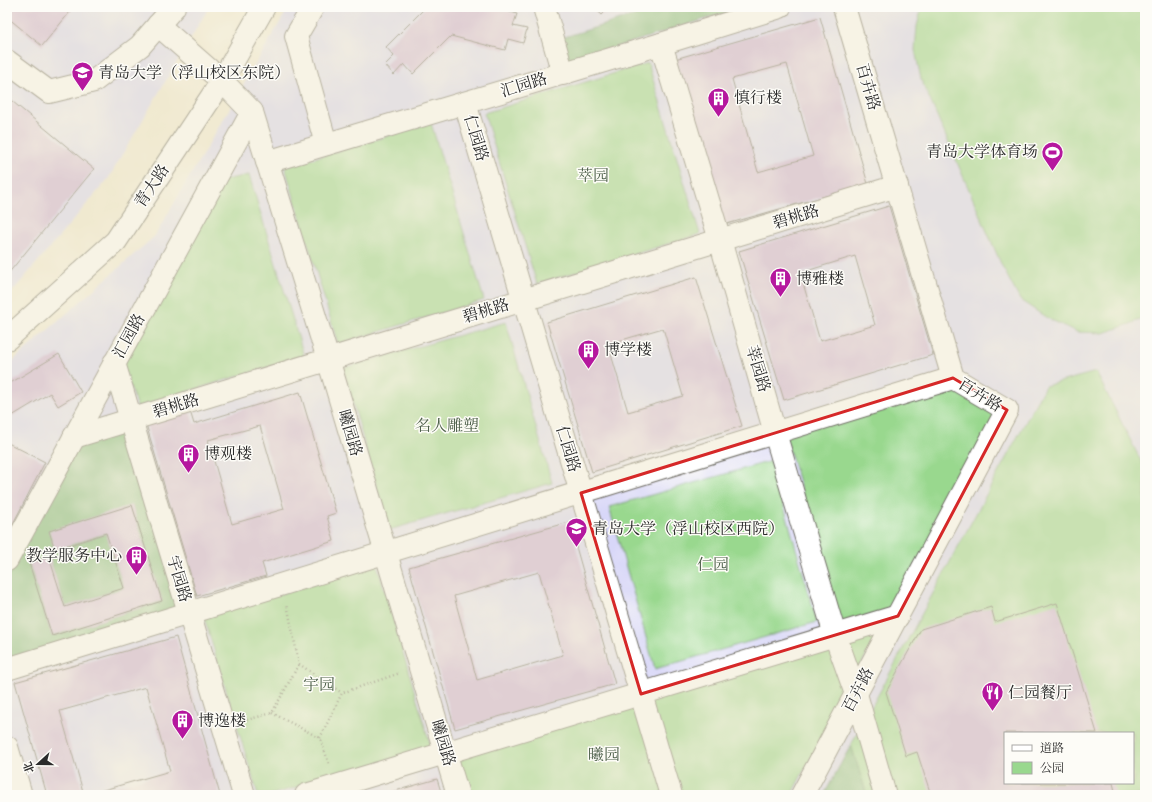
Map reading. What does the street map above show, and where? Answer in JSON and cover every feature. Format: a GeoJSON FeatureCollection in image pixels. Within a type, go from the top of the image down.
{"type":"FeatureCollection","features":[{"type":"Feature","properties":{"kind":"street"},"geometry":{"type":"LineString","coordinates":[[7,61],[49,92],[94,80],[140,46],[174,7]]}},
{"type":"Feature","properties":{"kind":"street","name":"青大路"},"geometry":{"type":"LineString","coordinates":[[7,339],[116,241],[222,81],[264,7]]}},
{"type":"Feature","properties":{"kind":"street"},"geometry":{"type":"LineString","coordinates":[[313,7],[296,36],[326,144]]}},
{"type":"Feature","properties":{"kind":"street"},"geometry":{"type":"LineString","coordinates":[[544,7],[563,74]]}},
{"type":"Feature","properties":{"kind":"street","name":"汇园路"},"geometry":{"type":"LineString","coordinates":[[267,162],[563,74],[780,7]]}},
{"type":"Feature","properties":{"kind":"street","name":"百卉路"},"geometry":{"type":"LineString","coordinates":[[802,795],[1007,410],[953,378],[844,7]]}},
{"type":"Feature","properties":{"kind":"street","name":"曦园路"},"geometry":{"type":"LineString","coordinates":[[158,25],[222,81],[252,112],[328,359],[458,795]]}},
{"type":"Feature","properties":{"kind":"street"},"geometry":{"type":"LineString","coordinates":[[661,44],[885,795]]}},
{"type":"Feature","properties":{"kind":"street","name":"仁园路"},"geometry":{"type":"LineString","coordinates":[[465,103],[671,795]]}},
{"type":"Feature","properties":{"kind":"street","name":"汇园路"},"geometry":{"type":"LineString","coordinates":[[7,560],[252,112]]}},
{"type":"Feature","properties":{"kind":"street","name":"碧桃路"},"geometry":{"type":"LineString","coordinates":[[74,437],[897,186]]}},
{"type":"Feature","properties":{"kind":"street","name":"宇园路"},"geometry":{"type":"LineString","coordinates":[[114,363],[244,795]]}},
{"type":"Feature","properties":{"kind":"street"},"geometry":{"type":"LineString","coordinates":[[7,669],[953,378]]}},
{"type":"Feature","properties":{"kind":"street"},"geometry":{"type":"LineString","coordinates":[[306,795],[898,616]]}},
{"type":"Feature","properties":{"kind":"street"},"geometry":{"type":"LineString","coordinates":[[7,747],[21,795]]}},
{"type":"Feature","properties":{"kind":"path"},"geometry":{"type":"LineString","coordinates":[[272,713],[299,664],[283,584]]}},
{"type":"Feature","properties":{"kind":"path"},"geometry":{"type":"LineString","coordinates":[[299,664],[342,693]]}},
{"type":"Feature","properties":{"kind":"path"},"geometry":{"type":"LineString","coordinates":[[320,738],[342,693],[420,667]]}},
{"type":"Feature","properties":{"kind":"path"},"geometry":{"type":"LineString","coordinates":[[224,727],[272,713],[320,738],[336,786]]}},
{"type":"Feature","properties":{"kind":"highlighted area"},"geometry":{"type":"Polygon","coordinates":[[[953,378],[1007,410],[898,616],[641,694],[581,493],[953,378]]]}},
{"type":"Feature","properties":{"kind":"shaded area","name":"青岛大学（浮山校区东院）"},"geometry":{"type":"Polygon","coordinates":[[[7,7],[209,7],[108,179],[7,298],[7,7]]]}},
{"type":"Feature","properties":{"kind":"shaded area","name":"青岛大学（浮山校区西院）"},"geometry":{"type":"Polygon","coordinates":[[[289,7],[1145,7],[1145,795],[7,795],[7,366],[155,236],[289,7]]]}},
{"type":"Feature","properties":{"kind":"green space"},"geometry":{"type":"Polygon","coordinates":[[[662,7],[744,7],[568,62],[561,38],[662,7]]]}},
{"type":"Feature","properties":{"kind":"green space","name":"青岛大学体育场"},"geometry":{"type":"Polygon","coordinates":[[[922,7],[1145,7],[1145,318],[1103,333],[1077,332],[1047,318],[1020,300],[1002,266],[921,79],[915,50],[917,26],[922,7]]]}},
{"type":"Feature","properties":{"kind":"green space","name":"萃园"},"geometry":{"type":"Polygon","coordinates":[[[648,63],[700,234],[537,284],[484,113],[648,63]]]}},
{"type":"Feature","properties":{"kind":"green space"},"geometry":{"type":"Polygon","coordinates":[[[431,123],[484,300],[338,344],[285,167],[431,123]]]}},
{"type":"Feature","properties":{"kind":"green space"},"geometry":{"type":"Polygon","coordinates":[[[249,175],[304,356],[137,407],[123,365],[224,180],[249,175]]]}},
{"type":"Feature","properties":{"kind":"green space","name":"名人雕塑"},"geometry":{"type":"Polygon","coordinates":[[[506,322],[552,483],[389,530],[343,368],[506,322]]]}},
{"type":"Feature","properties":{"kind":"green space"},"geometry":{"type":"Polygon","coordinates":[[[1096,372],[1145,469],[1145,795],[824,795],[1045,386],[1096,372]]]}},
{"type":"Feature","properties":{"kind":"green space"},"geometry":{"type":"Polygon","coordinates":[[[953,386],[1002,413],[891,609],[841,624],[785,435],[953,386]]]}},
{"type":"Feature","properties":{"kind":"green space"},"geometry":{"type":"Polygon","coordinates":[[[128,428],[182,609],[7,664],[7,573],[78,443],[128,428]],[[132,506],[55,550],[106,533],[124,588],[65,607],[49,557],[29,563],[52,636],[162,601],[132,506]]]}},
{"type":"Feature","properties":{"kind":"green space","name":"仁园"},"geometry":{"type":"Polygon","coordinates":[[[771,461],[817,622],[655,669],[609,507],[771,461]]]}},
{"type":"Feature","properties":{"kind":"green space","name":"宇园"},"geometry":{"type":"Polygon","coordinates":[[[377,565],[431,747],[270,795],[258,795],[204,617],[377,565]]]}},
{"type":"Feature","properties":{"kind":"green space","name":"曦园"},"geometry":{"type":"Polygon","coordinates":[[[879,631],[791,795],[465,795],[454,757],[879,631]]]}},
{"type":"Feature","properties":{"kind":"green space"},"geometry":{"type":"Polygon","coordinates":[[[851,745],[867,795],[824,795],[851,745]]]}},
{"type":"Feature","properties":{"kind":"building"},"geometry":{"type":"Polygon","coordinates":[[[7,7],[74,7],[42,46],[7,17],[7,7]]]}},
{"type":"Feature","properties":{"kind":"building"},"geometry":{"type":"Polygon","coordinates":[[[424,7],[492,7],[517,14],[513,26],[527,29],[523,43],[508,39],[505,50],[451,36],[413,74],[404,64],[394,75],[385,65],[394,56],[386,47],[424,9],[424,7]]]}},
{"type":"Feature","properties":{"kind":"building"},"geometry":{"type":"Polygon","coordinates":[[[593,7],[610,7],[602,15],[593,7]]]}},
{"type":"Feature","properties":{"kind":"building"},"geometry":{"type":"Polygon","coordinates":[[[614,7],[628,7],[621,14],[614,7]]]}},
{"type":"Feature","properties":{"kind":"building","name":"慎行楼"},"geometry":{"type":"Polygon","coordinates":[[[820,17],[868,184],[723,225],[675,59],[820,17]],[[787,64],[732,79],[758,172],[813,156],[787,64]]]}},
{"type":"Feature","properties":{"kind":"building"},"geometry":{"type":"Polygon","coordinates":[[[7,97],[94,169],[7,275],[7,97]]]}},
{"type":"Feature","properties":{"kind":"building","name":"博雅楼"},"geometry":{"type":"Polygon","coordinates":[[[889,206],[933,355],[784,400],[739,251],[889,206]],[[855,256],[800,273],[820,341],[875,325],[855,256]]]}},
{"type":"Feature","properties":{"kind":"building","name":"博学楼"},"geometry":{"type":"Polygon","coordinates":[[[696,277],[742,426],[592,472],[547,322],[696,277]],[[663,328],[608,344],[628,412],[683,396],[663,328]]]}},
{"type":"Feature","properties":{"kind":"building"},"geometry":{"type":"Polygon","coordinates":[[[59,354],[81,392],[58,406],[50,393],[7,419],[7,385],[59,354]]]}},
{"type":"Feature","properties":{"kind":"building","name":"博观楼"},"geometry":{"type":"Polygon","coordinates":[[[300,392],[336,513],[327,516],[334,541],[262,563],[266,576],[197,596],[146,424],[190,411],[194,424],[300,392]],[[260,426],[208,440],[232,524],[284,509],[260,426]]]}},
{"type":"Feature","properties":{"kind":"building"},"geometry":{"type":"Polygon","coordinates":[[[8,443],[45,462],[7,535],[7,444],[8,443]]]}},
{"type":"Feature","properties":{"kind":"building","name":"教学服务中心"},"geometry":{"type":"Polygon","coordinates":[[[132,505],[162,601],[52,636],[29,563],[49,557],[65,607],[124,588],[106,533],[55,550],[49,531],[132,505]]]}},
{"type":"Feature","properties":{"kind":"building"},"geometry":{"type":"Polygon","coordinates":[[[569,522],[615,684],[455,729],[409,567],[569,522]],[[539,572],[454,596],[477,680],[563,655],[539,572]]]}},
{"type":"Feature","properties":{"kind":"building","name":"仁园餐厅"},"geometry":{"type":"Polygon","coordinates":[[[1057,603],[1097,732],[1004,732],[1004,784],[1113,784],[1116,795],[931,795],[917,752],[906,756],[886,692],[921,629],[991,607],[995,622],[1057,603]]]}},
{"type":"Feature","properties":{"kind":"building","name":"博逸楼"},"geometry":{"type":"Polygon","coordinates":[[[176,637],[220,795],[86,795],[170,771],[146,687],[60,711],[84,795],[47,795],[15,682],[176,637]]]}},
{"type":"Feature","properties":{"kind":"building"},"geometry":{"type":"Polygon","coordinates":[[[437,779],[442,795],[381,795],[437,779]]]}},
{"type":"Feature","properties":{"kind":"place","name":"青岛大学（浮山校区东院）"},"geometry":{"type":"Point","coordinates":[83,92]}},
{"type":"Feature","properties":{"kind":"place","name":"慎行楼"},"geometry":{"type":"Point","coordinates":[718,118]}},
{"type":"Feature","properties":{"kind":"place","name":"青岛大学体育场"},"geometry":{"type":"Point","coordinates":[1053,172]}},
{"type":"Feature","properties":{"kind":"place","name":"博雅楼"},"geometry":{"type":"Point","coordinates":[780,298]}},
{"type":"Feature","properties":{"kind":"place","name":"博学楼"},"geometry":{"type":"Point","coordinates":[588,370]}},
{"type":"Feature","properties":{"kind":"place","name":"博观楼"},"geometry":{"type":"Point","coordinates":[189,474]}},
{"type":"Feature","properties":{"kind":"place","name":"青岛大学（浮山校区西院）"},"geometry":{"type":"Point","coordinates":[576,548]}},
{"type":"Feature","properties":{"kind":"place","name":"教学服务中心"},"geometry":{"type":"Point","coordinates":[137,576]}},
{"type":"Feature","properties":{"kind":"place","name":"仁园餐厅"},"geometry":{"type":"Point","coordinates":[992,712]}},
{"type":"Feature","properties":{"kind":"place","name":"博逸楼"},"geometry":{"type":"Point","coordinates":[183,740]}}]}
